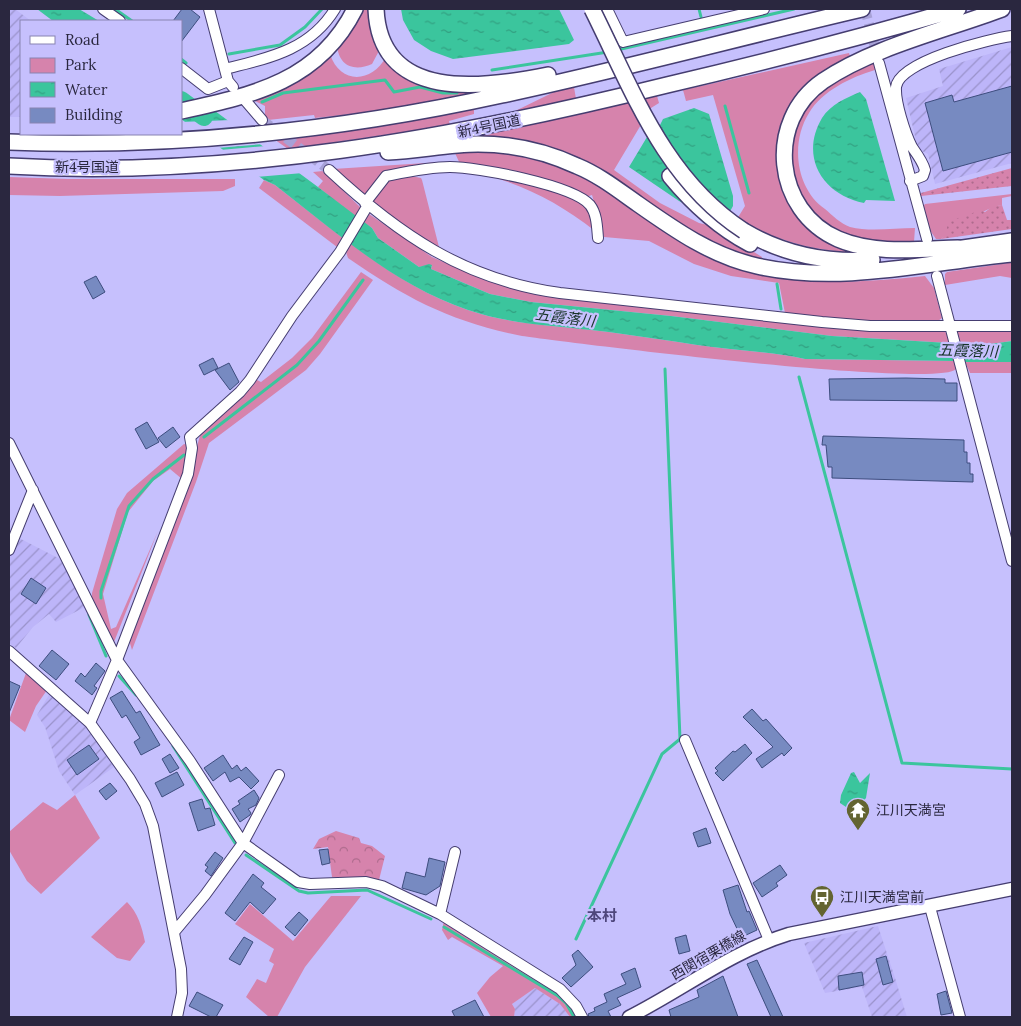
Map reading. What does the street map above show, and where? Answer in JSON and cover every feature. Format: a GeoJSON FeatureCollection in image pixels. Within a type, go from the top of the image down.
{"type":"FeatureCollection","features":[{"type":"Feature","properties":{"kind":"highway"},"geometry":{"type":"LineString","coordinates":[[182,111],[275,84],[308,68],[333,44],[355,9]]}},
{"type":"Feature","properties":{"kind":"highway"},"geometry":{"type":"LineString","coordinates":[[376,9],[380,36],[395,60],[419,76],[434,82],[466,85],[488,85],[544,76],[723,35],[771,30]]}},
{"type":"Feature","properties":{"kind":"highway"},"geometry":{"type":"LineString","coordinates":[[582,9],[645,137],[670,176],[701,211],[782,257],[811,264],[860,271]]}},
{"type":"Feature","properties":{"kind":"highway"},"geometry":{"type":"LineString","coordinates":[[592,9],[653,132],[678,171],[711,207],[741,235],[800,254],[832,260],[880,260],[1012,240]]}},
{"type":"Feature","properties":{"kind":"highway","name":"新4号国道"},"geometry":{"type":"LineString","coordinates":[[9,142],[90,143],[190,138],[263,126],[359,121],[502,95],[862,9]]}},
{"type":"Feature","properties":{"kind":"highway","name":"新4号国道"},"geometry":{"type":"LineString","coordinates":[[9,166],[122,167],[220,162],[294,155],[457,133],[599,102],[844,42],[958,9]]}},
{"type":"Feature","properties":{"kind":"highway"},"geometry":{"type":"LineString","coordinates":[[958,248],[889,249],[860,245],[838,239],[817,225],[801,211],[789,190],[784,171],[786,134],[791,117],[806,96],[822,81],[888,49],[1002,9]]}},
{"type":"Feature","properties":{"kind":"highway"},"geometry":{"type":"LineString","coordinates":[[294,155],[399,152],[478,144],[537,152],[556,157],[595,174],[694,242],[736,260],[783,271],[822,273],[902,268],[1012,254]]}},
{"type":"Feature","properties":{"kind":"main road","name":"西関宿栗橋線"},"geometry":{"type":"LineString","coordinates":[[629,1017],[725,960],[769,940],[789,934],[1012,889]]}},
{"type":"Feature","properties":{"kind":"street"},"geometry":{"type":"LineString","coordinates":[[103,9],[119,20]]}},
{"type":"Feature","properties":{"kind":"street"},"geometry":{"type":"LineString","coordinates":[[182,69],[208,89],[230,84],[209,9]]}},
{"type":"Feature","properties":{"kind":"street"},"geometry":{"type":"LineString","coordinates":[[226,69],[290,50],[322,28],[335,9]]}},
{"type":"Feature","properties":{"kind":"street"},"geometry":{"type":"LineString","coordinates":[[606,9],[623,42],[764,9]]}},
{"type":"Feature","properties":{"kind":"street"},"geometry":{"type":"LineString","coordinates":[[910,181],[923,176],[925,170],[905,129],[896,86],[901,75],[918,65],[940,56],[981,43],[1012,36]]}},
{"type":"Feature","properties":{"kind":"street"},"geometry":{"type":"LineString","coordinates":[[879,63],[927,240]]}},
{"type":"Feature","properties":{"kind":"street"},"geometry":{"type":"LineString","coordinates":[[244,99],[263,126]]}},
{"type":"Feature","properties":{"kind":"street"},"geometry":{"type":"LineString","coordinates":[[90,722],[118,660],[188,474],[192,448],[190,437],[245,386],[343,247],[386,176],[449,167],[471,168],[506,174],[550,187],[589,204],[594,213],[598,238]]}},
{"type":"Feature","properties":{"kind":"street"},"geometry":{"type":"LineString","coordinates":[[329,170],[365,208],[417,242],[468,268],[498,280],[541,290],[870,326],[950,330],[1012,326]]}},
{"type":"Feature","properties":{"kind":"street"},"geometry":{"type":"LineString","coordinates":[[937,276],[1012,561]]}},
{"type":"Feature","properties":{"kind":"street"},"geometry":{"type":"LineString","coordinates":[[9,443],[118,660],[190,761],[243,843],[298,882],[310,884],[366,882],[382,886],[440,914],[560,990],[576,1006],[582,1017]]}},
{"type":"Feature","properties":{"kind":"street"},"geometry":{"type":"LineString","coordinates":[[9,550],[33,490]]}},
{"type":"Feature","properties":{"kind":"street"},"geometry":{"type":"LineString","coordinates":[[9,652],[90,722],[146,804],[153,826],[181,969],[182,993],[177,1017]]}},
{"type":"Feature","properties":{"kind":"street"},"geometry":{"type":"LineString","coordinates":[[685,740],[769,940]]}},
{"type":"Feature","properties":{"kind":"street"},"geometry":{"type":"LineString","coordinates":[[174,931],[205,895],[243,843],[279,775]]}},
{"type":"Feature","properties":{"kind":"street"},"geometry":{"type":"LineString","coordinates":[[440,914],[455,852]]}},
{"type":"Feature","properties":{"kind":"street"},"geometry":{"type":"LineString","coordinates":[[930,907],[960,1017]]}},
{"type":"Feature","properties":{"kind":"shaded area"},"geometry":{"type":"Polygon","coordinates":[[[9,9],[15,9],[30,20],[20,20],[20,117],[9,117],[9,9]]]}},
{"type":"Feature","properties":{"kind":"shaded area"},"geometry":{"type":"Polygon","coordinates":[[[1012,47],[1012,163],[935,184],[928,154],[918,149],[906,98],[943,86],[939,69],[1012,47]]]}},
{"type":"Feature","properties":{"kind":"shaded area"},"geometry":{"type":"Polygon","coordinates":[[[17,537],[60,559],[85,607],[56,622],[49,614],[33,627],[16,648],[9,643],[9,557],[17,537]]]}},
{"type":"Feature","properties":{"kind":"shaded area"},"geometry":{"type":"Polygon","coordinates":[[[50,693],[83,723],[114,767],[75,795],[59,771],[45,727],[37,715],[50,693]]]}},
{"type":"Feature","properties":{"kind":"shaded area"},"geometry":{"type":"Polygon","coordinates":[[[878,926],[907,1017],[872,1017],[862,987],[825,993],[804,943],[878,926]]]}},
{"type":"Feature","properties":{"kind":"shaded area"},"geometry":{"type":"Polygon","coordinates":[[[535,988],[560,1004],[570,1017],[514,1017],[515,1009],[512,1004],[535,988]]]}},
{"type":"Feature","properties":{"kind":"green space"},"geometry":{"type":"Polygon","coordinates":[[[358,9],[370,9],[371,25],[380,49],[372,64],[353,67],[340,58],[337,44],[358,9]]]}},
{"type":"Feature","properties":{"kind":"green space"},"geometry":{"type":"Polygon","coordinates":[[[849,53],[851,60],[808,91],[796,101],[787,113],[781,128],[778,144],[778,165],[782,186],[788,197],[813,219],[861,253],[827,250],[797,244],[768,234],[737,219],[745,206],[713,95],[686,101],[683,90],[849,53]]]}},
{"type":"Feature","properties":{"kind":"green space"},"geometry":{"type":"Polygon","coordinates":[[[330,54],[341,71],[357,77],[373,72],[386,57],[392,65],[501,89],[362,113],[315,118],[314,115],[268,120],[265,117],[265,106],[253,100],[330,54]]]}},
{"type":"Feature","properties":{"kind":"green space"},"geometry":{"type":"Polygon","coordinates":[[[874,63],[875,70],[838,86],[821,98],[809,113],[799,138],[799,165],[802,178],[815,200],[840,222],[850,227],[866,229],[915,228],[914,242],[860,239],[843,233],[824,222],[809,207],[799,190],[793,171],[792,151],[795,130],[803,111],[817,94],[830,84],[874,63]]]}},
{"type":"Feature","properties":{"kind":"green space"},"geometry":{"type":"Polygon","coordinates":[[[574,87],[576,99],[509,114],[554,92],[574,87]]]}},
{"type":"Feature","properties":{"kind":"green space"},"geometry":{"type":"Polygon","coordinates":[[[657,96],[659,103],[651,108],[614,170],[660,203],[699,223],[712,226],[762,257],[761,260],[702,239],[607,175],[477,141],[477,136],[657,96]]]}},
{"type":"Feature","properties":{"kind":"green space"},"geometry":{"type":"Polygon","coordinates":[[[486,105],[474,110],[474,114],[449,121],[450,125],[446,126],[288,149],[271,137],[486,105]]]}},
{"type":"Feature","properties":{"kind":"green space"},"geometry":{"type":"Polygon","coordinates":[[[477,151],[524,157],[570,170],[604,188],[684,245],[728,265],[755,273],[811,281],[840,282],[925,276],[934,288],[942,318],[938,321],[851,320],[785,313],[779,283],[731,276],[694,264],[649,241],[604,237],[592,195],[586,197],[460,164],[455,153],[477,151]]]}},
{"type":"Feature","properties":{"kind":"green space"},"geometry":{"type":"Polygon","coordinates":[[[444,163],[381,175],[368,193],[363,194],[333,169],[444,163]]]}},
{"type":"Feature","properties":{"kind":"green space"},"geometry":{"type":"Polygon","coordinates":[[[1012,168],[1012,186],[921,196],[921,193],[1012,168]]]}},
{"type":"Feature","properties":{"kind":"green space"},"geometry":{"type":"Polygon","coordinates":[[[323,171],[361,208],[357,218],[318,187],[323,181],[313,172],[323,171]]]}},
{"type":"Feature","properties":{"kind":"green space"},"geometry":{"type":"Polygon","coordinates":[[[411,176],[421,178],[422,180],[440,251],[373,203],[374,197],[385,181],[411,176]]]}},
{"type":"Feature","properties":{"kind":"green space"},"geometry":{"type":"Polygon","coordinates":[[[490,176],[540,186],[576,200],[588,211],[595,231],[545,198],[490,176]]]}},
{"type":"Feature","properties":{"kind":"green space"},"geometry":{"type":"Polygon","coordinates":[[[9,177],[235,179],[235,186],[223,191],[60,196],[9,195],[9,177]]]}},
{"type":"Feature","properties":{"kind":"green space"},"geometry":{"type":"Polygon","coordinates":[[[264,180],[275,185],[344,239],[337,247],[259,188],[264,180]]]}},
{"type":"Feature","properties":{"kind":"green space"},"geometry":{"type":"Polygon","coordinates":[[[1012,194],[1012,196],[1002,198],[1002,205],[989,209],[970,219],[941,239],[936,239],[927,226],[923,207],[925,204],[1012,194]]]}},
{"type":"Feature","properties":{"kind":"green space"},"geometry":{"type":"Polygon","coordinates":[[[1002,205],[1007,220],[1012,220],[1012,229],[941,239],[947,231],[947,222],[981,210],[985,212],[993,206],[1002,205]]]}},
{"type":"Feature","properties":{"kind":"green space"},"geometry":{"type":"Polygon","coordinates":[[[369,214],[432,257],[487,281],[519,289],[942,329],[947,334],[949,343],[832,336],[671,316],[531,302],[490,294],[431,269],[432,266],[419,267],[378,238],[372,228],[363,222],[369,214]]]}},
{"type":"Feature","properties":{"kind":"green space"},"geometry":{"type":"Polygon","coordinates":[[[350,243],[392,273],[421,290],[483,315],[529,323],[626,334],[805,359],[954,361],[956,369],[934,374],[824,369],[676,355],[522,336],[474,324],[452,316],[390,286],[348,258],[346,252],[350,243]]]}},
{"type":"Feature","properties":{"kind":"green space"},"geometry":{"type":"Polygon","coordinates":[[[1012,263],[1012,278],[1000,276],[945,285],[945,274],[947,272],[1012,263]]]}},
{"type":"Feature","properties":{"kind":"green space"},"geometry":{"type":"Polygon","coordinates":[[[361,272],[373,280],[320,354],[306,370],[209,443],[132,650],[129,640],[188,489],[192,477],[197,445],[203,431],[208,423],[232,399],[255,379],[261,382],[292,358],[312,338],[361,272]]]}},
{"type":"Feature","properties":{"kind":"green space"},"geometry":{"type":"Polygon","coordinates":[[[1012,330],[1012,341],[983,345],[959,343],[956,332],[1012,330]]]}},
{"type":"Feature","properties":{"kind":"green space"},"geometry":{"type":"Polygon","coordinates":[[[965,362],[1012,362],[1012,373],[970,373],[965,362]]]}},
{"type":"Feature","properties":{"kind":"green space"},"geometry":{"type":"Polygon","coordinates":[[[184,444],[188,445],[188,457],[182,479],[170,469],[153,481],[128,512],[103,594],[111,629],[116,627],[158,531],[114,642],[92,602],[92,593],[117,509],[127,493],[184,444]]]}},
{"type":"Feature","properties":{"kind":"green space"},"geometry":{"type":"Polygon","coordinates":[[[26,673],[47,690],[36,706],[25,732],[9,720],[26,673]]]}},
{"type":"Feature","properties":{"kind":"green space"},"geometry":{"type":"Polygon","coordinates":[[[75,795],[100,838],[41,894],[27,881],[9,850],[9,832],[43,802],[57,810],[75,795]]]}},
{"type":"Feature","properties":{"kind":"green space"},"geometry":{"type":"Polygon","coordinates":[[[336,831],[359,838],[361,843],[372,846],[385,856],[379,880],[332,877],[328,847],[313,849],[319,839],[336,831]]]}},
{"type":"Feature","properties":{"kind":"green space"},"geometry":{"type":"Polygon","coordinates":[[[331,896],[361,896],[305,967],[277,1017],[269,1017],[246,997],[257,979],[266,983],[274,964],[269,961],[274,949],[235,924],[250,904],[293,941],[331,896]]]}},
{"type":"Feature","properties":{"kind":"green space"},"geometry":{"type":"Polygon","coordinates":[[[127,902],[139,921],[145,942],[130,961],[117,958],[91,937],[127,902]]]}},
{"type":"Feature","properties":{"kind":"green space"},"geometry":{"type":"Polygon","coordinates":[[[444,921],[561,995],[579,1017],[570,1017],[560,1004],[535,988],[512,1004],[515,1009],[514,1017],[491,1017],[477,993],[490,977],[503,966],[452,937],[448,940],[442,930],[444,921]]]}},
{"type":"Feature","properties":{"kind":"water"},"geometry":{"type":"Polygon","coordinates":[[[37,9],[79,9],[97,20],[52,20],[37,9]]]}},
{"type":"Feature","properties":{"kind":"water"},"geometry":{"type":"Polygon","coordinates":[[[401,9],[559,9],[574,40],[569,44],[453,59],[431,51],[414,40],[403,20],[401,9]]]}},
{"type":"Feature","properties":{"kind":"water"},"geometry":{"type":"Polygon","coordinates":[[[860,92],[866,99],[895,201],[866,200],[864,203],[849,199],[827,183],[819,172],[814,160],[813,147],[822,118],[834,105],[860,92]]]}},
{"type":"Feature","properties":{"kind":"water"},"geometry":{"type":"Polygon","coordinates":[[[211,108],[372,228],[378,238],[419,267],[432,265],[431,269],[490,294],[531,302],[671,316],[832,336],[949,343],[954,361],[805,359],[514,321],[483,315],[415,287],[390,272],[343,239],[275,185],[264,180],[182,120],[182,115],[211,108]]]}},
{"type":"Feature","properties":{"kind":"water"},"geometry":{"type":"Polygon","coordinates":[[[694,108],[709,114],[733,196],[733,206],[723,224],[679,201],[629,167],[650,132],[657,131],[663,119],[694,108]]]}},
{"type":"Feature","properties":{"kind":"water"},"geometry":{"type":"Polygon","coordinates":[[[1012,341],[1012,362],[963,362],[957,343],[983,345],[1012,341]]]}},
{"type":"Feature","properties":{"kind":"water"},"geometry":{"type":"Polygon","coordinates":[[[854,772],[860,783],[870,773],[866,798],[860,805],[846,807],[840,803],[841,795],[851,773],[854,772]]]}},
{"type":"Feature","properties":{"kind":"pier"},"geometry":{"type":"Polygon","coordinates":[[[231,120],[264,144],[217,148],[182,122],[231,120]]]}},
{"type":"Feature","properties":{"kind":"pier"},"geometry":{"type":"Polygon","coordinates":[[[266,146],[303,173],[256,177],[220,150],[266,146]]]}},
{"type":"Feature","properties":{"kind":"building"},"geometry":{"type":"Polygon","coordinates":[[[182,9],[190,9],[200,17],[182,41],[182,20],[174,20],[182,9]]]}},
{"type":"Feature","properties":{"kind":"building"},"geometry":{"type":"Polygon","coordinates":[[[1012,86],[1012,152],[943,171],[925,103],[952,95],[954,102],[1012,86]]]}},
{"type":"Feature","properties":{"kind":"building"},"geometry":{"type":"Polygon","coordinates":[[[96,276],[105,292],[93,299],[84,282],[96,276]]]}},
{"type":"Feature","properties":{"kind":"building"},"geometry":{"type":"Polygon","coordinates":[[[213,358],[218,368],[204,375],[199,365],[213,358]]]}},
{"type":"Feature","properties":{"kind":"building"},"geometry":{"type":"Polygon","coordinates":[[[229,363],[239,382],[230,390],[215,370],[229,363]]]}},
{"type":"Feature","properties":{"kind":"building"},"geometry":{"type":"Polygon","coordinates":[[[829,379],[945,379],[945,383],[957,383],[957,401],[830,400],[829,379]]]}},
{"type":"Feature","properties":{"kind":"building"},"geometry":{"type":"Polygon","coordinates":[[[147,422],[159,442],[146,449],[135,429],[147,422]]]}},
{"type":"Feature","properties":{"kind":"building"},"geometry":{"type":"Polygon","coordinates":[[[173,427],[180,437],[166,448],[158,438],[173,427]]]}},
{"type":"Feature","properties":{"kind":"building"},"geometry":{"type":"Polygon","coordinates":[[[823,436],[964,440],[964,452],[967,452],[967,463],[970,463],[970,474],[973,474],[973,482],[832,478],[832,467],[828,467],[826,445],[822,445],[823,436]]]}},
{"type":"Feature","properties":{"kind":"building"},"geometry":{"type":"Polygon","coordinates":[[[31,578],[46,588],[36,604],[21,594],[31,578]]]}},
{"type":"Feature","properties":{"kind":"building"},"geometry":{"type":"Polygon","coordinates":[[[52,650],[69,664],[56,680],[39,666],[52,650]]]}},
{"type":"Feature","properties":{"kind":"building"},"geometry":{"type":"Polygon","coordinates":[[[96,663],[105,671],[94,686],[97,688],[92,695],[75,681],[81,673],[85,677],[96,663]]]}},
{"type":"Feature","properties":{"kind":"building"},"geometry":{"type":"Polygon","coordinates":[[[9,681],[20,686],[9,713],[9,681]]]}},
{"type":"Feature","properties":{"kind":"building"},"geometry":{"type":"Polygon","coordinates":[[[122,691],[136,713],[140,711],[160,745],[141,755],[134,742],[140,738],[126,715],[122,718],[110,698],[122,691]]]}},
{"type":"Feature","properties":{"kind":"building"},"geometry":{"type":"Polygon","coordinates":[[[752,709],[763,721],[766,719],[792,748],[784,756],[782,753],[762,768],[756,759],[773,747],[743,717],[752,709]]]}},
{"type":"Feature","properties":{"kind":"building"},"geometry":{"type":"Polygon","coordinates":[[[745,744],[752,753],[723,781],[715,773],[718,771],[715,768],[733,751],[735,752],[745,744]]]}},
{"type":"Feature","properties":{"kind":"building"},"geometry":{"type":"Polygon","coordinates":[[[89,745],[99,759],[77,775],[67,760],[89,745]]]}},
{"type":"Feature","properties":{"kind":"building"},"geometry":{"type":"Polygon","coordinates":[[[170,754],[179,768],[170,773],[162,759],[170,754]]]}},
{"type":"Feature","properties":{"kind":"building"},"geometry":{"type":"Polygon","coordinates":[[[223,755],[232,769],[237,765],[241,771],[246,767],[259,781],[251,789],[239,777],[230,782],[225,772],[213,781],[204,768],[223,755]]]}},
{"type":"Feature","properties":{"kind":"building"},"geometry":{"type":"Polygon","coordinates":[[[177,772],[184,785],[162,797],[155,783],[177,772]]]}},
{"type":"Feature","properties":{"kind":"building"},"geometry":{"type":"Polygon","coordinates":[[[110,783],[117,791],[106,800],[99,791],[110,783]]]}},
{"type":"Feature","properties":{"kind":"building"},"geometry":{"type":"Polygon","coordinates":[[[254,790],[259,798],[256,805],[248,809],[251,813],[250,815],[240,822],[232,809],[240,804],[238,801],[254,790]]]}},
{"type":"Feature","properties":{"kind":"building"},"geometry":{"type":"Polygon","coordinates":[[[202,799],[205,809],[210,808],[215,825],[198,831],[189,803],[202,799]]]}},
{"type":"Feature","properties":{"kind":"building"},"geometry":{"type":"Polygon","coordinates":[[[706,828],[711,843],[698,847],[693,833],[706,828]]]}},
{"type":"Feature","properties":{"kind":"building"},"geometry":{"type":"Polygon","coordinates":[[[328,849],[330,863],[322,865],[319,850],[328,849]]]}},
{"type":"Feature","properties":{"kind":"building"},"geometry":{"type":"Polygon","coordinates":[[[215,852],[223,858],[211,876],[205,871],[208,867],[205,865],[215,852]]]}},
{"type":"Feature","properties":{"kind":"building"},"geometry":{"type":"Polygon","coordinates":[[[429,858],[445,862],[440,886],[426,895],[402,888],[406,872],[425,877],[429,858]]]}},
{"type":"Feature","properties":{"kind":"building"},"geometry":{"type":"Polygon","coordinates":[[[780,865],[787,875],[776,883],[778,886],[762,897],[753,883],[780,865]]]}},
{"type":"Feature","properties":{"kind":"building"},"geometry":{"type":"Polygon","coordinates":[[[253,874],[264,883],[261,887],[276,899],[263,914],[250,902],[235,921],[225,913],[253,874]]]}},
{"type":"Feature","properties":{"kind":"building"},"geometry":{"type":"Polygon","coordinates":[[[738,885],[747,912],[749,911],[757,930],[744,936],[743,933],[740,935],[730,914],[723,890],[738,885]]]}},
{"type":"Feature","properties":{"kind":"building"},"geometry":{"type":"Polygon","coordinates":[[[299,912],[308,920],[295,936],[285,927],[299,912]]]}},
{"type":"Feature","properties":{"kind":"building"},"geometry":{"type":"Polygon","coordinates":[[[686,935],[690,951],[679,954],[675,938],[686,935]]]}},
{"type":"Feature","properties":{"kind":"building"},"geometry":{"type":"Polygon","coordinates":[[[244,937],[253,942],[240,965],[229,959],[244,937]]]}},
{"type":"Feature","properties":{"kind":"building"},"geometry":{"type":"Polygon","coordinates":[[[578,950],[593,967],[571,987],[562,978],[576,965],[572,955],[578,950]]]}},
{"type":"Feature","properties":{"kind":"building"},"geometry":{"type":"Polygon","coordinates":[[[886,956],[893,982],[883,985],[876,959],[886,956]]]}},
{"type":"Feature","properties":{"kind":"building"},"geometry":{"type":"Polygon","coordinates":[[[757,960],[783,1017],[771,1017],[747,964],[757,960]]]}},
{"type":"Feature","properties":{"kind":"building"},"geometry":{"type":"Polygon","coordinates":[[[635,968],[641,987],[617,998],[621,1005],[608,1011],[611,1017],[589,1017],[588,1014],[595,1011],[594,1008],[607,1002],[604,994],[626,984],[621,974],[635,968]]]}},
{"type":"Feature","properties":{"kind":"building"},"geometry":{"type":"Polygon","coordinates":[[[862,972],[864,985],[839,990],[838,976],[862,972]]]}},
{"type":"Feature","properties":{"kind":"building"},"geometry":{"type":"Polygon","coordinates":[[[723,976],[738,1017],[671,1017],[669,1010],[699,997],[697,990],[723,976]]]}},
{"type":"Feature","properties":{"kind":"building"},"geometry":{"type":"Polygon","coordinates":[[[946,991],[952,1013],[941,1015],[937,994],[946,991]]]}},
{"type":"Feature","properties":{"kind":"building"},"geometry":{"type":"Polygon","coordinates":[[[197,992],[223,1005],[216,1017],[211,1017],[189,1006],[197,992]]]}},
{"type":"Feature","properties":{"kind":"building"},"geometry":{"type":"Polygon","coordinates":[[[475,1000],[484,1017],[455,1017],[452,1011],[475,1000]]]}},
{"type":"Feature","properties":{"kind":"waterway"},"geometry":{"type":"LineString","coordinates":[[115,9],[131,20]]}},
{"type":"Feature","properties":{"kind":"waterway"},"geometry":{"type":"LineString","coordinates":[[229,54],[280,45],[305,27],[322,9]]}},
{"type":"Feature","properties":{"kind":"waterway"},"geometry":{"type":"LineString","coordinates":[[699,9],[701,17]]}},
{"type":"Feature","properties":{"kind":"waterway"},"geometry":{"type":"LineString","coordinates":[[617,50],[794,9]]}},
{"type":"Feature","properties":{"kind":"waterway"},"geometry":{"type":"LineString","coordinates":[[492,70],[608,52]]}},
{"type":"Feature","properties":{"kind":"waterway"},"geometry":{"type":"LineString","coordinates":[[182,60],[186,63]]}},
{"type":"Feature","properties":{"kind":"waterway"},"geometry":{"type":"LineString","coordinates":[[262,102],[283,93],[385,80],[394,92],[420,87],[443,93],[457,93]]}},
{"type":"Feature","properties":{"kind":"waterway","name":"五霞落川"},"geometry":{"type":"LineString","coordinates":[[182,101],[204,117]]}},
{"type":"Feature","properties":{"kind":"waterway"},"geometry":{"type":"LineString","coordinates":[[725,106],[749,193]]}},
{"type":"Feature","properties":{"kind":"waterway"},"geometry":{"type":"LineString","coordinates":[[204,437],[297,365],[319,341],[363,280]]}},
{"type":"Feature","properties":{"kind":"waterway"},"geometry":{"type":"LineString","coordinates":[[777,284],[781,309]]}},
{"type":"Feature","properties":{"kind":"waterway"},"geometry":{"type":"LineString","coordinates":[[576,939],[662,754],[680,739],[665,369]]}},
{"type":"Feature","properties":{"kind":"waterway"},"geometry":{"type":"LineString","coordinates":[[799,377],[902,763],[1012,769]]}},
{"type":"Feature","properties":{"kind":"waterway"},"geometry":{"type":"LineString","coordinates":[[101,598],[101,591],[129,506],[153,479],[184,455]]}},
{"type":"Feature","properties":{"kind":"waterway"},"geometry":{"type":"LineString","coordinates":[[89,615],[106,656]]}},
{"type":"Feature","properties":{"kind":"waterway"},"geometry":{"type":"LineString","coordinates":[[119,676],[136,695]]}},
{"type":"Feature","properties":{"kind":"waterway"},"geometry":{"type":"LineString","coordinates":[[173,746],[235,843]]}},
{"type":"Feature","properties":{"kind":"waterway"},"geometry":{"type":"LineString","coordinates":[[246,855],[299,891],[308,893],[367,890],[431,919]]}},
{"type":"Feature","properties":{"kind":"waterway"},"geometry":{"type":"LineString","coordinates":[[444,927],[558,996],[566,1003],[574,1017]]}},
{"type":"Feature","properties":{"kind":"tunnel"},"geometry":{"type":"LineString","coordinates":[[865,9],[878,59]]}},
{"type":"Feature","properties":{"kind":"tunnel"},"geometry":{"type":"LineString","coordinates":[[262,120],[329,170]]}},
{"type":"Feature","properties":{"kind":"place","name":"江川天満宮"},"geometry":{"type":"Point","coordinates":[858,831]}},
{"type":"Feature","properties":{"kind":"place","name":"江川天満宮前"},"geometry":{"type":"Point","coordinates":[822,918]}},
{"type":"Feature","properties":{"kind":"district","name":"本村"},"geometry":{"type":"Point","coordinates":[602,916]}}]}
